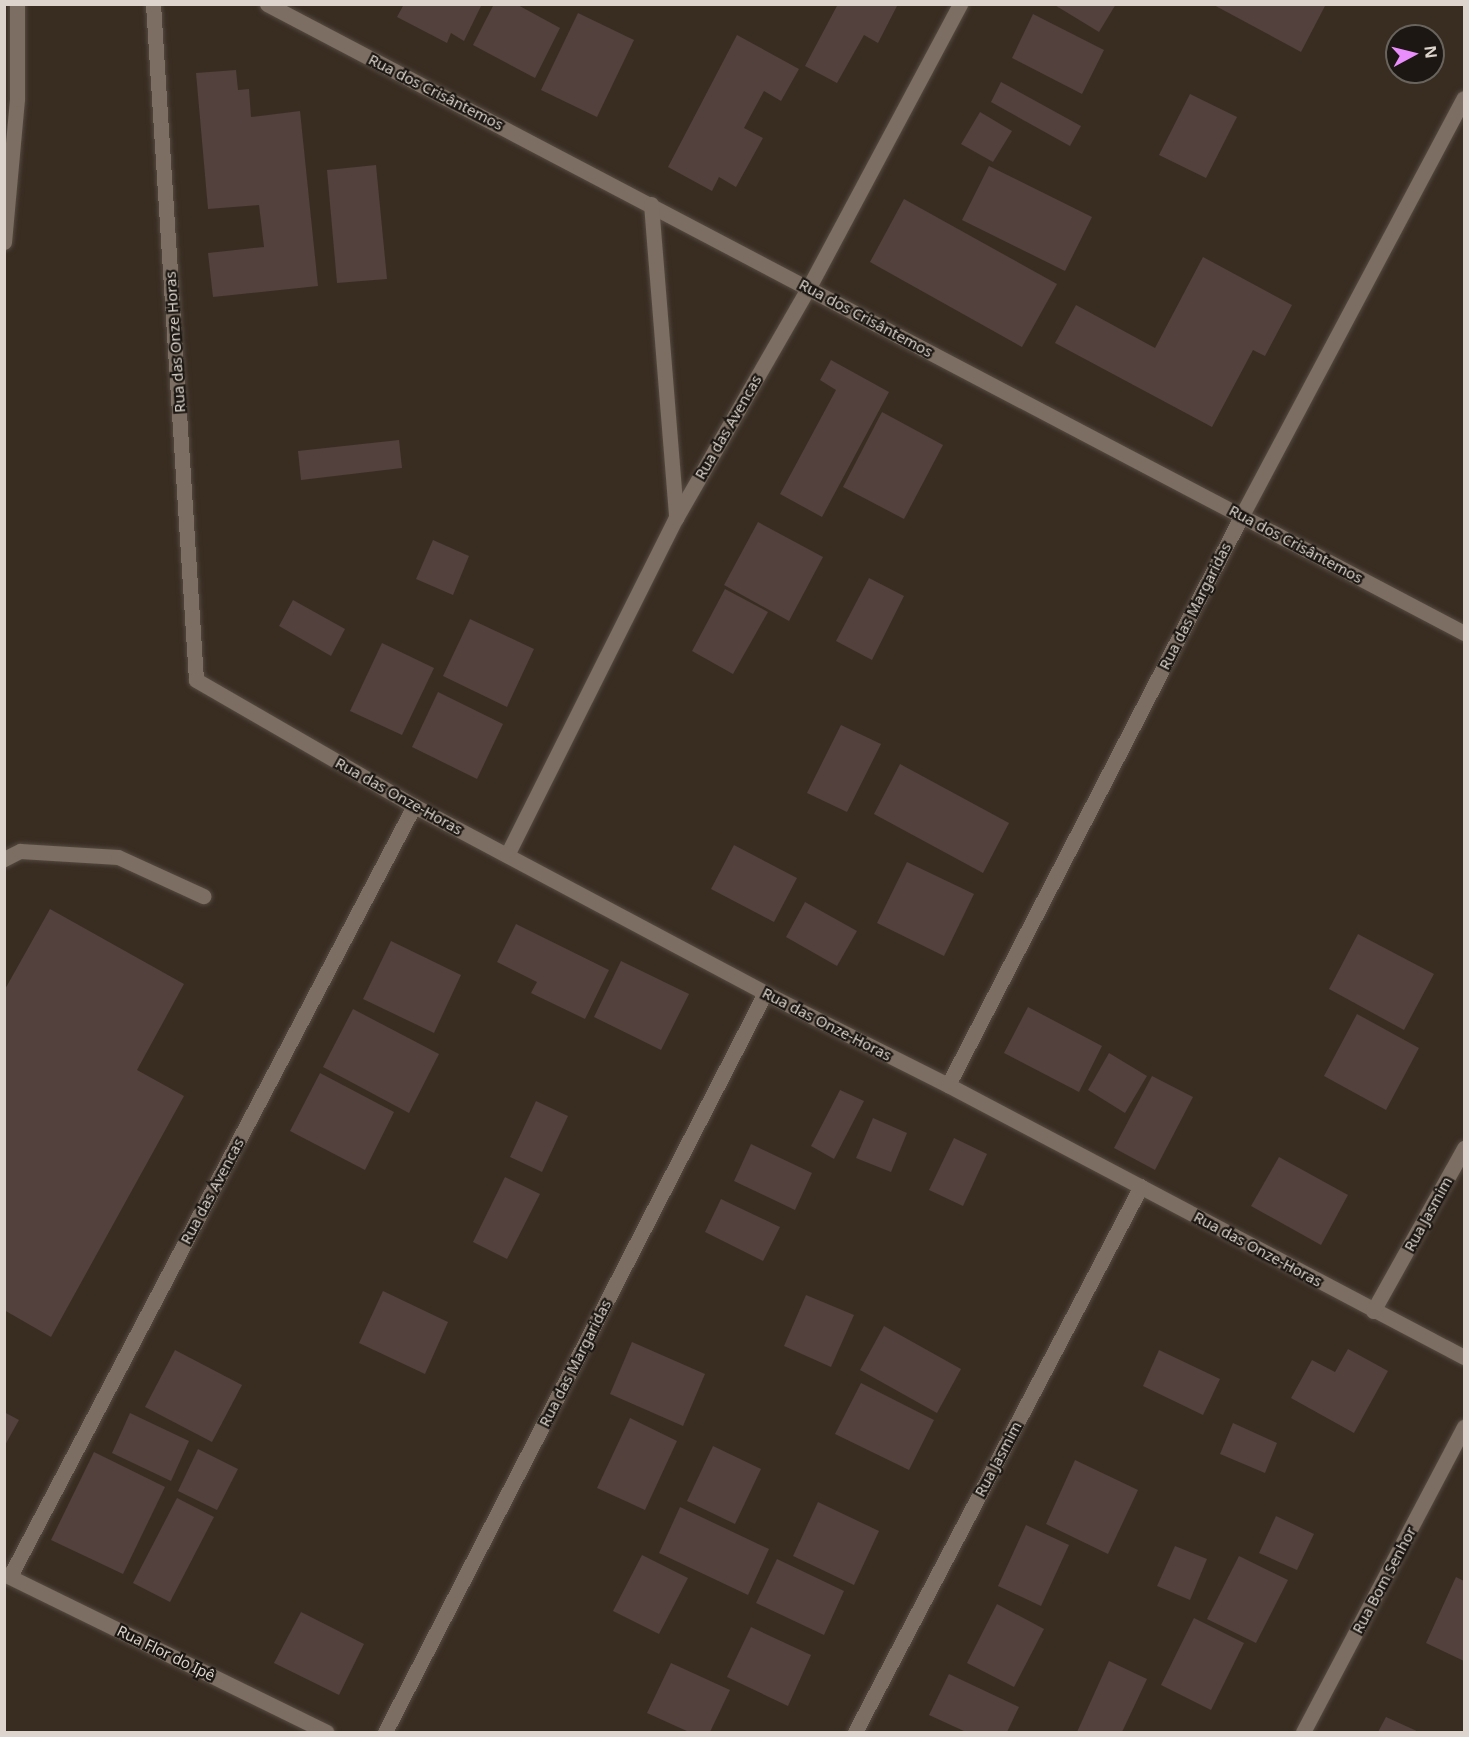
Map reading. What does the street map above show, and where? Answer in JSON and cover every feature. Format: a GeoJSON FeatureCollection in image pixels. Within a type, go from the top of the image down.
{"type":"FeatureCollection","features":[{"type":"Feature","properties":{"kind":"street"},"geometry":{"type":"LineString","coordinates":[[4,242],[17,99],[17,4]]}},
{"type":"Feature","properties":{"kind":"street","name":"Rua das Onze Horas"},"geometry":{"type":"LineString","coordinates":[[153,4],[196,680]]}},
{"type":"Feature","properties":{"kind":"street","name":"Rua dos Crisântemos"},"geometry":{"type":"LineString","coordinates":[[267,4],[1464,633]]}},
{"type":"Feature","properties":{"kind":"street","name":"Rua das Avencas"},"geometry":{"type":"LineString","coordinates":[[507,855],[676,518],[809,287],[960,4]]}},
{"type":"Feature","properties":{"kind":"street","name":"Rua das Margaridas"},"geometry":{"type":"LineString","coordinates":[[948,1085],[1242,515],[1464,98]]}},
{"type":"Feature","properties":{"kind":"street"},"geometry":{"type":"LineString","coordinates":[[651,204],[676,518]]}},
{"type":"Feature","properties":{"kind":"street","name":"Rua das Onze-Horas"},"geometry":{"type":"LineString","coordinates":[[196,680],[414,806],[765,993],[948,1085],[1464,1357]]}},
{"type":"Feature","properties":{"kind":"street","name":"Rua das Avencas"},"geometry":{"type":"LineString","coordinates":[[6,1574],[414,806]]}},
{"type":"Feature","properties":{"kind":"street"},"geometry":{"type":"LineString","coordinates":[[4,860],[20,851],[118,857],[203,896]]}},
{"type":"Feature","properties":{"kind":"street","name":"Rua das Margaridas"},"geometry":{"type":"LineString","coordinates":[[385,1732],[765,993]]}},
{"type":"Feature","properties":{"kind":"street","name":"Rua Jasmim"},"geometry":{"type":"LineString","coordinates":[[1373,1311],[1464,1148]]}},
{"type":"Feature","properties":{"kind":"street","name":"Rua Jasmim"},"geometry":{"type":"LineString","coordinates":[[855,1732],[1141,1186]]}},
{"type":"Feature","properties":{"kind":"street","name":"Rua Bom Senhor"},"geometry":{"type":"LineString","coordinates":[[1303,1732],[1464,1427]]}},
{"type":"Feature","properties":{"kind":"street","name":"Rua Flor do Ipê"},"geometry":{"type":"LineString","coordinates":[[6,1574],[326,1732]]}},
{"type":"Feature","properties":{"kind":"building"},"geometry":{"type":"Polygon","coordinates":[[[404,4],[482,4],[464,41],[451,33],[447,43],[397,17],[404,4]]]}},
{"type":"Feature","properties":{"kind":"building"},"geometry":{"type":"Polygon","coordinates":[[[494,4],[516,4],[560,28],[535,78],[473,45],[494,4]]]}},
{"type":"Feature","properties":{"kind":"building"},"geometry":{"type":"Polygon","coordinates":[[[838,4],[898,4],[878,43],[864,35],[837,83],[805,66],[838,4]]]}},
{"type":"Feature","properties":{"kind":"building"},"geometry":{"type":"Polygon","coordinates":[[[1053,4],[1116,4],[1099,32],[1053,4]]]}},
{"type":"Feature","properties":{"kind":"building"},"geometry":{"type":"Polygon","coordinates":[[[1212,4],[1326,4],[1301,52],[1212,4]]]}},
{"type":"Feature","properties":{"kind":"building"},"geometry":{"type":"Polygon","coordinates":[[[578,13],[634,40],[597,117],[541,90],[578,13]]]}},
{"type":"Feature","properties":{"kind":"building"},"geometry":{"type":"Polygon","coordinates":[[[1033,14],[1104,50],[1082,94],[1012,58],[1033,14]]]}},
{"type":"Feature","properties":{"kind":"building"},"geometry":{"type":"Polygon","coordinates":[[[737,35],[799,69],[781,101],[764,91],[744,128],[763,138],[736,187],[719,177],[712,191],[668,167],[737,35]]]}},
{"type":"Feature","properties":{"kind":"building"},"geometry":{"type":"Polygon","coordinates":[[[236,70],[238,90],[249,89],[251,117],[300,111],[318,286],[213,297],[208,253],[264,247],[259,205],[208,209],[196,73],[236,70]]]}},
{"type":"Feature","properties":{"kind":"building"},"geometry":{"type":"Polygon","coordinates":[[[1001,82],[1081,126],[1070,146],[991,102],[1001,82]]]}},
{"type":"Feature","properties":{"kind":"building"},"geometry":{"type":"Polygon","coordinates":[[[1190,94],[1237,117],[1206,178],[1159,155],[1190,94]]]}},
{"type":"Feature","properties":{"kind":"building"},"geometry":{"type":"Polygon","coordinates":[[[980,112],[1012,131],[993,162],[961,144],[980,112]]]}},
{"type":"Feature","properties":{"kind":"building"},"geometry":{"type":"Polygon","coordinates":[[[376,165],[387,279],[337,283],[327,170],[376,165]]]}},
{"type":"Feature","properties":{"kind":"building"},"geometry":{"type":"Polygon","coordinates":[[[989,166],[1092,217],[1065,271],[962,220],[989,166]]]}},
{"type":"Feature","properties":{"kind":"building"},"geometry":{"type":"Polygon","coordinates":[[[904,199],[1057,284],[1022,347],[870,262],[904,199]]]}},
{"type":"Feature","properties":{"kind":"building"},"geometry":{"type":"Polygon","coordinates":[[[1203,257],[1292,305],[1265,356],[1253,350],[1212,427],[1055,343],[1076,305],[1155,348],[1203,257]]]}},
{"type":"Feature","properties":{"kind":"building"},"geometry":{"type":"Polygon","coordinates":[[[831,360],[889,392],[822,517],[780,494],[836,390],[820,380],[831,360]]]}},
{"type":"Feature","properties":{"kind":"building"},"geometry":{"type":"Polygon","coordinates":[[[882,412],[943,445],[904,519],[843,487],[882,412]]]}},
{"type":"Feature","properties":{"kind":"building"},"geometry":{"type":"Polygon","coordinates":[[[399,440],[402,468],[301,480],[298,451],[399,440]]]}},
{"type":"Feature","properties":{"kind":"building"},"geometry":{"type":"Polygon","coordinates":[[[758,522],[823,557],[789,621],[724,585],[758,522]]]}},
{"type":"Feature","properties":{"kind":"building"},"geometry":{"type":"Polygon","coordinates":[[[433,540],[469,556],[453,595],[416,579],[433,540]]]}},
{"type":"Feature","properties":{"kind":"building"},"geometry":{"type":"Polygon","coordinates":[[[869,578],[904,596],[872,660],[836,641],[869,578]]]}},
{"type":"Feature","properties":{"kind":"building"},"geometry":{"type":"Polygon","coordinates":[[[725,589],[768,612],[733,674],[692,651],[725,589]]]}},
{"type":"Feature","properties":{"kind":"building"},"geometry":{"type":"Polygon","coordinates":[[[293,600],[345,629],[331,656],[279,626],[293,600]]]}},
{"type":"Feature","properties":{"kind":"building"},"geometry":{"type":"Polygon","coordinates":[[[470,619],[534,649],[507,707],[443,676],[470,619]]]}},
{"type":"Feature","properties":{"kind":"building"},"geometry":{"type":"Polygon","coordinates":[[[382,643],[434,668],[402,735],[350,711],[382,643]]]}},
{"type":"Feature","properties":{"kind":"building"},"geometry":{"type":"Polygon","coordinates":[[[438,692],[503,724],[477,779],[412,747],[438,692]]]}},
{"type":"Feature","properties":{"kind":"building"},"geometry":{"type":"Polygon","coordinates":[[[841,725],[881,744],[847,812],[807,793],[841,725]]]}},
{"type":"Feature","properties":{"kind":"building"},"geometry":{"type":"Polygon","coordinates":[[[900,764],[1009,823],[983,873],[874,814],[900,764]]]}},
{"type":"Feature","properties":{"kind":"building"},"geometry":{"type":"Polygon","coordinates":[[[734,845],[797,878],[774,922],[711,889],[734,845]]]}},
{"type":"Feature","properties":{"kind":"building"},"geometry":{"type":"Polygon","coordinates":[[[907,862],[974,894],[944,956],[877,923],[907,862]]]}},
{"type":"Feature","properties":{"kind":"building"},"geometry":{"type":"Polygon","coordinates":[[[805,902],[857,931],[837,966],[786,937],[805,902]]]}},
{"type":"Feature","properties":{"kind":"building"},"geometry":{"type":"Polygon","coordinates":[[[50,909],[184,984],[137,1070],[184,1096],[51,1337],[4,1310],[4,991],[50,909]]]}},
{"type":"Feature","properties":{"kind":"building"},"geometry":{"type":"Polygon","coordinates":[[[516,924],[609,970],[585,1019],[531,993],[537,982],[497,962],[516,924]]]}},
{"type":"Feature","properties":{"kind":"building"},"geometry":{"type":"Polygon","coordinates":[[[1358,934],[1434,974],[1404,1030],[1329,989],[1358,934]]]}},
{"type":"Feature","properties":{"kind":"building"},"geometry":{"type":"Polygon","coordinates":[[[391,941],[461,975],[434,1033],[363,999],[391,941]]]}},
{"type":"Feature","properties":{"kind":"building"},"geometry":{"type":"Polygon","coordinates":[[[621,961],[689,994],[661,1050],[594,1017],[621,961]]]}},
{"type":"Feature","properties":{"kind":"building"},"geometry":{"type":"Polygon","coordinates":[[[1028,1007],[1102,1046],[1079,1092],[1004,1053],[1028,1007]]]}},
{"type":"Feature","properties":{"kind":"building"},"geometry":{"type":"Polygon","coordinates":[[[353,1009],[439,1054],[409,1113],[323,1067],[353,1009]]]}},
{"type":"Feature","properties":{"kind":"building"},"geometry":{"type":"Polygon","coordinates":[[[1357,1014],[1419,1048],[1386,1110],[1324,1076],[1357,1014]]]}},
{"type":"Feature","properties":{"kind":"building"},"geometry":{"type":"Polygon","coordinates":[[[1109,1053],[1147,1076],[1125,1113],[1088,1090],[1109,1053]]]}},
{"type":"Feature","properties":{"kind":"building"},"geometry":{"type":"Polygon","coordinates":[[[320,1073],[394,1112],[365,1170],[290,1131],[320,1073]]]}},
{"type":"Feature","properties":{"kind":"building"},"geometry":{"type":"Polygon","coordinates":[[[1152,1076],[1193,1097],[1155,1170],[1114,1148],[1152,1076]]]}},
{"type":"Feature","properties":{"kind":"building"},"geometry":{"type":"Polygon","coordinates":[[[840,1090],[864,1101],[834,1159],[811,1146],[840,1090]]]}},
{"type":"Feature","properties":{"kind":"building"},"geometry":{"type":"Polygon","coordinates":[[[536,1101],[568,1116],[542,1172],[510,1157],[536,1101]]]}},
{"type":"Feature","properties":{"kind":"building"},"geometry":{"type":"Polygon","coordinates":[[[873,1118],[907,1133],[891,1172],[856,1158],[873,1118]]]}},
{"type":"Feature","properties":{"kind":"building"},"geometry":{"type":"Polygon","coordinates":[[[954,1138],[987,1154],[963,1206],[929,1190],[954,1138]]]}},
{"type":"Feature","properties":{"kind":"building"},"geometry":{"type":"Polygon","coordinates":[[[751,1144],[812,1173],[795,1210],[734,1181],[751,1144]]]}},
{"type":"Feature","properties":{"kind":"building"},"geometry":{"type":"Polygon","coordinates":[[[1279,1157],[1348,1195],[1321,1245],[1251,1206],[1279,1157]]]}},
{"type":"Feature","properties":{"kind":"building"},"geometry":{"type":"Polygon","coordinates":[[[505,1177],[540,1194],[507,1259],[473,1242],[505,1177]]]}},
{"type":"Feature","properties":{"kind":"building"},"geometry":{"type":"Polygon","coordinates":[[[721,1199],[780,1227],[763,1261],[705,1232],[721,1199]]]}},
{"type":"Feature","properties":{"kind":"building"},"geometry":{"type":"Polygon","coordinates":[[[383,1291],[448,1322],[425,1374],[359,1343],[383,1291]]]}},
{"type":"Feature","properties":{"kind":"building"},"geometry":{"type":"Polygon","coordinates":[[[806,1295],[854,1315],[831,1367],[784,1346],[806,1295]]]}},
{"type":"Feature","properties":{"kind":"building"},"geometry":{"type":"Polygon","coordinates":[[[884,1326],[961,1369],[937,1413],[860,1370],[884,1326]]]}},
{"type":"Feature","properties":{"kind":"building"},"geometry":{"type":"Polygon","coordinates":[[[632,1342],[705,1374],[683,1426],[610,1394],[632,1342]]]}},
{"type":"Feature","properties":{"kind":"building"},"geometry":{"type":"Polygon","coordinates":[[[1348,1349],[1388,1371],[1354,1433],[1291,1398],[1312,1360],[1335,1372],[1348,1349]]]}},
{"type":"Feature","properties":{"kind":"building"},"geometry":{"type":"Polygon","coordinates":[[[175,1350],[242,1385],[212,1442],[145,1407],[175,1350]]]}},
{"type":"Feature","properties":{"kind":"building"},"geometry":{"type":"Polygon","coordinates":[[[1159,1350],[1220,1379],[1203,1415],[1143,1386],[1159,1350]]]}},
{"type":"Feature","properties":{"kind":"building"},"geometry":{"type":"Polygon","coordinates":[[[861,1383],[934,1420],[909,1470],[835,1434],[861,1383]]]}},
{"type":"Feature","properties":{"kind":"building"},"geometry":{"type":"Polygon","coordinates":[[[4,1412],[19,1420],[4,1447],[4,1412]]]}},
{"type":"Feature","properties":{"kind":"building"},"geometry":{"type":"Polygon","coordinates":[[[130,1413],[189,1441],[171,1481],[112,1453],[130,1413]]]}},
{"type":"Feature","properties":{"kind":"building"},"geometry":{"type":"Polygon","coordinates":[[[630,1418],[677,1441],[645,1510],[597,1488],[630,1418]]]}},
{"type":"Feature","properties":{"kind":"building"},"geometry":{"type":"Polygon","coordinates":[[[1233,1423],[1277,1443],[1265,1473],[1220,1454],[1233,1423]]]}},
{"type":"Feature","properties":{"kind":"building"},"geometry":{"type":"Polygon","coordinates":[[[713,1446],[761,1469],[735,1524],[687,1501],[713,1446]]]}},
{"type":"Feature","properties":{"kind":"building"},"geometry":{"type":"Polygon","coordinates":[[[198,1449],[238,1469],[217,1510],[178,1491],[198,1449]]]}},
{"type":"Feature","properties":{"kind":"building"},"geometry":{"type":"Polygon","coordinates":[[[94,1452],[165,1487],[123,1574],[51,1540],[94,1452]]]}},
{"type":"Feature","properties":{"kind":"building"},"geometry":{"type":"Polygon","coordinates":[[[1075,1460],[1138,1490],[1108,1554],[1046,1524],[1075,1460]]]}},
{"type":"Feature","properties":{"kind":"building"},"geometry":{"type":"Polygon","coordinates":[[[177,1498],[214,1517],[170,1602],[133,1583],[177,1498]]]}},
{"type":"Feature","properties":{"kind":"building"},"geometry":{"type":"Polygon","coordinates":[[[818,1502],[879,1531],[854,1585],[793,1556],[818,1502]]]}},
{"type":"Feature","properties":{"kind":"building"},"geometry":{"type":"Polygon","coordinates":[[[680,1507],[769,1549],[748,1595],[659,1553],[680,1507]]]}},
{"type":"Feature","properties":{"kind":"building"},"geometry":{"type":"Polygon","coordinates":[[[1276,1516],[1314,1534],[1297,1570],[1259,1553],[1276,1516]]]}},
{"type":"Feature","properties":{"kind":"building"},"geometry":{"type":"Polygon","coordinates":[[[1026,1525],[1069,1545],[1041,1606],[998,1586],[1026,1525]]]}},
{"type":"Feature","properties":{"kind":"building"},"geometry":{"type":"Polygon","coordinates":[[[1175,1546],[1207,1559],[1190,1600],[1157,1586],[1175,1546]]]}},
{"type":"Feature","properties":{"kind":"building"},"geometry":{"type":"Polygon","coordinates":[[[642,1555],[688,1578],[659,1634],[613,1611],[642,1555]]]}},
{"type":"Feature","properties":{"kind":"building"},"geometry":{"type":"Polygon","coordinates":[[[1239,1556],[1288,1580],[1256,1643],[1207,1619],[1239,1556]]]}},
{"type":"Feature","properties":{"kind":"building"},"geometry":{"type":"Polygon","coordinates":[[[777,1559],[844,1591],[824,1635],[756,1603],[777,1559]]]}},
{"type":"Feature","properties":{"kind":"building"},"geometry":{"type":"Polygon","coordinates":[[[1456,1577],[1464,1581],[1464,1661],[1426,1643],[1456,1577]]]}},
{"type":"Feature","properties":{"kind":"building"},"geometry":{"type":"Polygon","coordinates":[[[997,1604],[1044,1629],[1014,1687],[967,1663],[997,1604]]]}},
{"type":"Feature","properties":{"kind":"building"},"geometry":{"type":"Polygon","coordinates":[[[301,1612],[364,1644],[339,1695],[274,1663],[301,1612]]]}},
{"type":"Feature","properties":{"kind":"building"},"geometry":{"type":"Polygon","coordinates":[[[1194,1618],[1244,1643],[1211,1710],[1161,1685],[1194,1618]]]}},
{"type":"Feature","properties":{"kind":"building"},"geometry":{"type":"Polygon","coordinates":[[[751,1627],[811,1655],[788,1706],[727,1677],[751,1627]]]}},
{"type":"Feature","properties":{"kind":"building"},"geometry":{"type":"Polygon","coordinates":[[[1109,1661],[1147,1679],[1122,1732],[1077,1732],[1109,1661]]]}},
{"type":"Feature","properties":{"kind":"building"},"geometry":{"type":"Polygon","coordinates":[[[671,1663],[730,1690],[710,1732],[689,1732],[647,1713],[671,1663]]]}},
{"type":"Feature","properties":{"kind":"building"},"geometry":{"type":"Polygon","coordinates":[[[949,1674],[1019,1707],[1007,1732],[966,1732],[929,1715],[949,1674]]]}},
{"type":"Feature","properties":{"kind":"building"},"geometry":{"type":"Polygon","coordinates":[[[1386,1717],[1419,1732],[1378,1732],[1386,1717]]]}}]}
